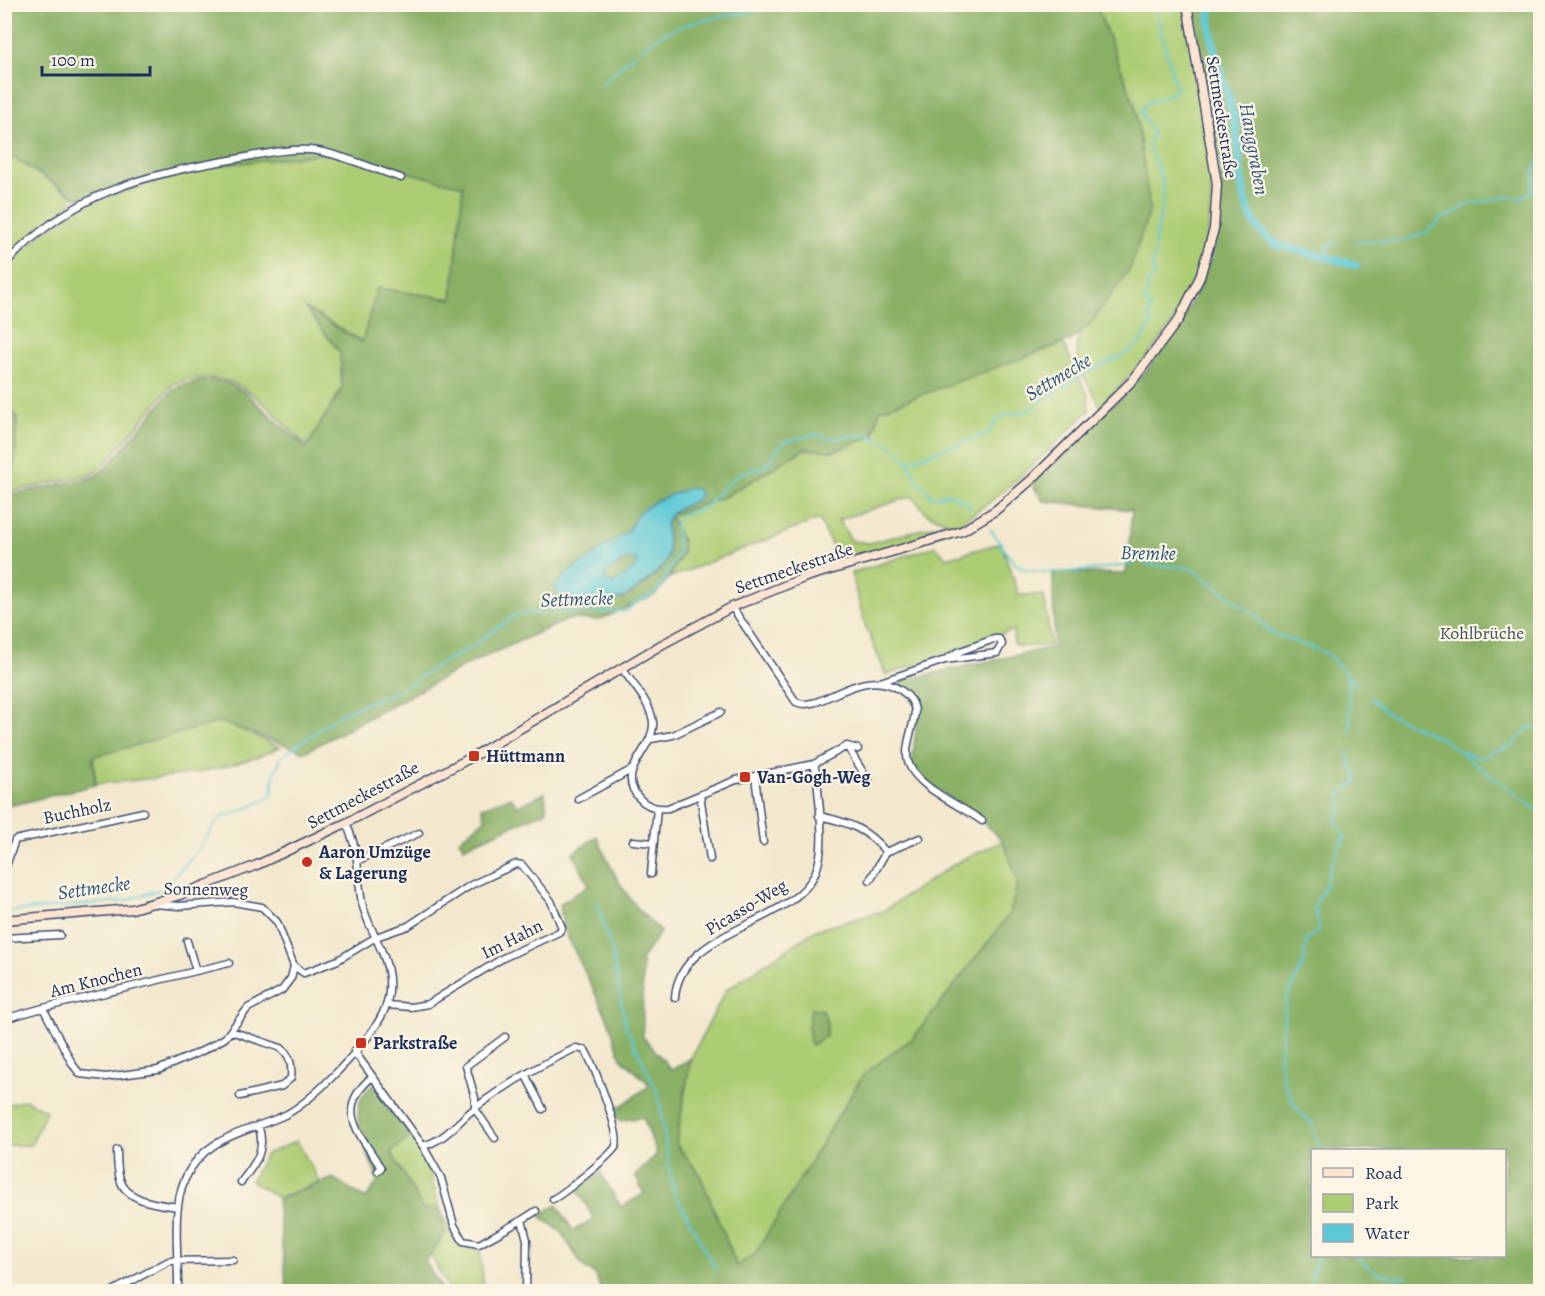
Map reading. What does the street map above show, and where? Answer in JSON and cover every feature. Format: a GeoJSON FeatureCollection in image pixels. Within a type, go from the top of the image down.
{"type":"FeatureCollection","features":[{"type":"Feature","properties":{"kind":"street","name":"Settmeckestraße"},"geometry":{"type":"LineString","coordinates":[[4,920],[112,912],[180,895],[257,865],[346,823],[474,756],[732,607],[806,577],[962,531],[982,520],[1023,488],[1126,386],[1159,348],[1186,308],[1200,277],[1215,215],[1216,171],[1187,4]]}},
{"type":"Feature","properties":{"kind":"street"},"geometry":{"type":"LineString","coordinates":[[4,265],[52,220],[90,198],[153,174],[191,165],[296,150],[333,155],[401,178]]}},
{"type":"Feature","properties":{"kind":"street"},"geometry":{"type":"LineString","coordinates":[[732,607],[795,702],[806,704],[850,686],[880,682],[945,660],[997,653],[1002,644],[999,639],[994,639],[958,652],[945,660]]}},
{"type":"Feature","properties":{"kind":"street"},"geometry":{"type":"LineString","coordinates":[[623,670],[651,715],[651,739],[631,770],[630,781],[637,796],[657,808],[668,808],[736,780],[813,764],[847,746],[858,749]]}},
{"type":"Feature","properties":{"kind":"street"},"geometry":{"type":"LineString","coordinates":[[880,682],[900,689],[915,707],[907,753],[911,771],[922,782],[982,820]]}},
{"type":"Feature","properties":{"kind":"street"},"geometry":{"type":"LineString","coordinates":[[651,739],[673,735],[722,712]]}},
{"type":"Feature","properties":{"kind":"street"},"geometry":{"type":"LineString","coordinates":[[847,746],[869,782]]}},
{"type":"Feature","properties":{"kind":"street","name":"Picasso-Weg"},"geometry":{"type":"LineString","coordinates":[[675,998],[680,976],[692,958],[792,898],[812,881],[820,857],[817,775],[813,764]]}},
{"type":"Feature","properties":{"kind":"street"},"geometry":{"type":"LineString","coordinates":[[578,799],[631,770]]}},
{"type":"Feature","properties":{"kind":"street"},"geometry":{"type":"LineString","coordinates":[[755,776],[763,842]]}},
{"type":"Feature","properties":{"kind":"street"},"geometry":{"type":"LineString","coordinates":[[700,795],[710,859]]}},
{"type":"Feature","properties":{"kind":"street"},"geometry":{"type":"LineString","coordinates":[[651,874],[657,808]]}},
{"type":"Feature","properties":{"kind":"street","name":"Buchholz"},"geometry":{"type":"LineString","coordinates":[[4,872],[15,840],[143,812]]}},
{"type":"Feature","properties":{"kind":"street"},"geometry":{"type":"LineString","coordinates":[[819,816],[859,827],[871,835],[886,852]]}},
{"type":"Feature","properties":{"kind":"street"},"geometry":{"type":"LineString","coordinates":[[178,1292],[178,1207],[185,1179],[205,1151],[232,1134],[285,1115],[306,1102],[373,1030],[387,1005],[389,978],[362,900],[359,860],[346,823]]}},
{"type":"Feature","properties":{"kind":"street"},"geometry":{"type":"LineString","coordinates":[[359,860],[419,833]]}},
{"type":"Feature","properties":{"kind":"street"},"geometry":{"type":"LineString","coordinates":[[870,880],[886,852],[920,838]]}},
{"type":"Feature","properties":{"kind":"street"},"geometry":{"type":"LineString","coordinates":[[633,841],[653,843]]}},
{"type":"Feature","properties":{"kind":"street","name":"Im Hahn"},"geometry":{"type":"LineString","coordinates":[[376,937],[408,926],[471,885],[516,864],[522,865],[551,901],[562,928],[559,932],[503,958],[430,1004],[411,1007],[387,1005]]}},
{"type":"Feature","properties":{"kind":"street","name":"Sonnenweg"},"geometry":{"type":"LineString","coordinates":[[152,903],[178,906],[233,902],[258,905],[268,911],[277,922],[294,966]]}},
{"type":"Feature","properties":{"kind":"street"},"geometry":{"type":"LineString","coordinates":[[4,938],[60,935]]}},
{"type":"Feature","properties":{"kind":"street"},"geometry":{"type":"LineString","coordinates":[[43,1008],[80,1074],[106,1077],[158,1070],[209,1048],[225,1038],[253,1004],[286,987],[294,966],[304,973],[338,960],[376,937]]}},
{"type":"Feature","properties":{"kind":"street"},"geometry":{"type":"LineString","coordinates":[[187,941],[196,971]]}},
{"type":"Feature","properties":{"kind":"street","name":"Am Knochen"},"geometry":{"type":"LineString","coordinates":[[4,1022],[11,1017],[43,1008],[229,963]]}},
{"type":"Feature","properties":{"kind":"street"},"geometry":{"type":"LineString","coordinates":[[231,1031],[281,1048],[287,1053],[291,1065],[291,1078],[285,1084],[240,1096]]}},
{"type":"Feature","properties":{"kind":"street"},"geometry":{"type":"LineString","coordinates":[[495,1138],[475,1108],[475,1098],[466,1066],[505,1037]]}},
{"type":"Feature","properties":{"kind":"street"},"geometry":{"type":"LineString","coordinates":[[423,1146],[442,1140],[475,1108],[526,1076],[569,1052],[583,1048],[617,1130],[617,1144],[610,1156],[553,1199]]}},
{"type":"Feature","properties":{"kind":"street"},"geometry":{"type":"LineString","coordinates":[[354,1051],[423,1146],[441,1178],[454,1225],[463,1241],[479,1244],[536,1211]]}},
{"type":"Feature","properties":{"kind":"street"},"geometry":{"type":"LineString","coordinates":[[526,1076],[543,1109]]}},
{"type":"Feature","properties":{"kind":"street"},"geometry":{"type":"LineString","coordinates":[[372,1077],[357,1092],[351,1108],[356,1129],[381,1168],[378,1171]]}},
{"type":"Feature","properties":{"kind":"street"},"geometry":{"type":"LineString","coordinates":[[241,1182],[262,1150],[262,1137],[258,1125]]}},
{"type":"Feature","properties":{"kind":"street"},"geometry":{"type":"LineString","coordinates":[[117,1150],[120,1181],[125,1187],[144,1200],[178,1207]]}},
{"type":"Feature","properties":{"kind":"street"},"geometry":{"type":"LineString","coordinates":[[522,1220],[527,1240],[526,1292]]}},
{"type":"Feature","properties":{"kind":"street"},"geometry":{"type":"LineString","coordinates":[[111,1292],[169,1261],[233,1260]]}},
{"type":"Feature","properties":{"kind":"green space"},"geometry":{"type":"Polygon","coordinates":[[[4,5],[1096,5],[1135,105],[1150,209],[1130,269],[1091,323],[1071,340],[880,410],[873,436],[834,451],[804,449],[726,496],[670,516],[683,543],[682,553],[669,578],[655,595],[599,620],[570,619],[535,634],[467,665],[305,752],[220,722],[93,757],[95,785],[5,807],[5,496],[94,477],[108,466],[174,388],[193,382],[212,380],[227,383],[245,392],[306,448],[342,388],[340,352],[305,308],[362,342],[377,288],[452,299],[463,186],[330,153],[210,166],[86,203],[5,152],[4,5]],[[686,506],[639,512],[628,531],[569,572],[556,585],[624,599],[642,587],[666,561],[669,554],[667,523],[669,516],[675,510],[686,506]]]}},
{"type":"Feature","properties":{"kind":"green space"},"geometry":{"type":"Polygon","coordinates":[[[1096,5],[1184,5],[1204,115],[1211,189],[1209,225],[1202,261],[1188,296],[1160,341],[1101,407],[1082,373],[1076,347],[1135,105],[1096,5]]]}},
{"type":"Feature","properties":{"kind":"green space","name":"Kohlbrüche"},"geometry":{"type":"Polygon","coordinates":[[[1191,5],[1540,5],[1540,1291],[602,1291],[594,1273],[584,1268],[561,1232],[539,1215],[557,1205],[573,1231],[594,1219],[575,1186],[597,1167],[621,1207],[644,1194],[635,1175],[657,1154],[643,1117],[620,1121],[613,1112],[650,1085],[621,1058],[608,1020],[563,927],[560,904],[589,885],[573,853],[597,836],[623,888],[640,910],[661,931],[642,959],[643,1037],[672,1070],[691,1058],[676,1144],[699,1173],[737,1266],[755,1254],[863,1075],[914,1037],[1010,914],[1018,881],[1003,841],[982,821],[927,782],[912,766],[918,709],[898,681],[1054,647],[1053,572],[1126,574],[1132,510],[1043,501],[1030,481],[1101,412],[1122,398],[1180,326],[1212,257],[1219,221],[1221,172],[1191,5]]]}},
{"type":"Feature","properties":{"kind":"green space"},"geometry":{"type":"Polygon","coordinates":[[[4,152],[74,196],[71,203],[5,260],[4,152]]]}},
{"type":"Feature","properties":{"kind":"green space"},"geometry":{"type":"Polygon","coordinates":[[[330,153],[463,186],[452,299],[377,288],[363,342],[307,309],[340,352],[342,388],[308,444],[304,444],[276,415],[247,391],[214,378],[195,378],[173,384],[105,464],[93,474],[5,493],[4,269],[42,233],[86,203],[210,166],[330,153]]]}},
{"type":"Feature","properties":{"kind":"green space"},"geometry":{"type":"Polygon","coordinates":[[[1063,343],[1088,396],[1089,411],[1031,467],[990,502],[945,531],[920,543],[840,563],[819,519],[669,578],[682,553],[670,516],[726,496],[804,449],[834,451],[873,436],[876,439],[874,435],[879,410],[1063,343]],[[912,496],[838,520],[852,541],[870,543],[948,522],[927,514],[912,496]]]}},
{"type":"Feature","properties":{"kind":"green space"},"geometry":{"type":"Polygon","coordinates":[[[5,403],[17,417],[15,467],[5,469],[5,403]]]}},
{"type":"Feature","properties":{"kind":"green space"},"geometry":{"type":"Polygon","coordinates":[[[1001,543],[1019,595],[1044,595],[1051,645],[1019,647],[1014,643],[1013,630],[886,675],[865,625],[851,573],[936,546],[947,558],[1001,543]]]}},
{"type":"Feature","properties":{"kind":"green space"},"geometry":{"type":"Polygon","coordinates":[[[627,559],[638,561],[635,569],[613,584],[605,580],[605,573],[627,559]]]}},
{"type":"Feature","properties":{"kind":"green space"},"geometry":{"type":"Polygon","coordinates":[[[220,720],[280,747],[236,764],[190,774],[96,784],[93,756],[220,720]]]}},
{"type":"Feature","properties":{"kind":"green space"},"geometry":{"type":"Polygon","coordinates":[[[545,793],[547,811],[464,847],[459,840],[485,819],[482,807],[511,797],[518,806],[545,793]]]}},
{"type":"Feature","properties":{"kind":"green space"},"geometry":{"type":"Polygon","coordinates":[[[1003,841],[1018,881],[1010,914],[914,1037],[863,1075],[755,1255],[737,1266],[699,1173],[676,1144],[691,1058],[726,990],[816,930],[883,911],[961,860],[1003,841]]]}},
{"type":"Feature","properties":{"kind":"green space"},"geometry":{"type":"Polygon","coordinates":[[[811,1008],[823,1010],[827,1024],[826,1036],[811,1045],[808,1026],[811,1008]]]}},
{"type":"Feature","properties":{"kind":"green space"},"geometry":{"type":"Polygon","coordinates":[[[373,1085],[412,1136],[391,1152],[423,1209],[439,1207],[445,1234],[425,1261],[443,1291],[287,1291],[277,1200],[333,1178],[366,1199],[378,1181],[364,1144],[358,1117],[359,1105],[364,1094],[373,1085]]]}},
{"type":"Feature","properties":{"kind":"green space"},"geometry":{"type":"Polygon","coordinates":[[[26,1100],[46,1111],[31,1145],[5,1145],[5,1105],[26,1100]]]}},
{"type":"Feature","properties":{"kind":"green space"},"geometry":{"type":"Polygon","coordinates":[[[412,1136],[431,1174],[439,1207],[423,1210],[391,1151],[412,1136]]]}},
{"type":"Feature","properties":{"kind":"green space"},"geometry":{"type":"Polygon","coordinates":[[[297,1141],[320,1182],[278,1198],[251,1181],[266,1154],[297,1141]]]}},
{"type":"Feature","properties":{"kind":"green space"},"geometry":{"type":"Polygon","coordinates":[[[439,1207],[453,1237],[462,1245],[480,1249],[484,1291],[450,1291],[430,1254],[445,1234],[439,1207]]]}},
{"type":"Feature","properties":{"kind":"water"},"geometry":{"type":"Polygon","coordinates":[[[689,488],[698,489],[700,496],[697,500],[673,512],[667,521],[668,555],[659,570],[630,594],[611,601],[563,603],[558,599],[556,585],[569,572],[628,531],[639,512],[656,501],[689,488]],[[627,559],[605,573],[605,580],[613,584],[634,569],[637,561],[627,559]]]}},
{"type":"Feature","properties":{"kind":"waterway"},"geometry":{"type":"LineString","coordinates":[[641,49],[657,37],[692,23],[786,4]]}},
{"type":"Feature","properties":{"kind":"waterway","name":"Settmecke"},"geometry":{"type":"LineString","coordinates":[[4,912],[124,901],[164,888],[194,855],[220,818],[251,807],[272,795],[274,775],[281,757],[342,713],[403,689],[436,666],[470,648],[516,614],[626,611],[637,602],[654,594],[667,578],[668,569],[673,565],[679,552],[675,523],[680,516],[703,509],[737,475],[766,466],[783,442],[816,434],[829,439],[866,434],[893,447],[908,461],[984,435],[991,431],[995,422],[1001,417],[1034,408],[1039,402],[1072,381],[1128,352],[1142,340],[1152,322],[1148,317],[1151,308],[1145,303],[1148,283],[1155,274],[1152,266],[1163,198],[1162,180],[1148,145],[1153,134],[1141,112],[1148,103],[1168,95],[1176,88],[1154,4]]}},
{"type":"Feature","properties":{"kind":"waterway","name":"Hanggraben"},"geometry":{"type":"LineString","coordinates":[[1210,4],[1214,49],[1232,108],[1243,192],[1252,219],[1261,232],[1278,245],[1356,265]]}},
{"type":"Feature","properties":{"kind":"waterway"},"geometry":{"type":"LineString","coordinates":[[601,84],[636,53]]}},
{"type":"Feature","properties":{"kind":"waterway"},"geometry":{"type":"LineString","coordinates":[[1354,242],[1406,240],[1427,232],[1444,217],[1459,211],[1463,206],[1505,197],[1520,198],[1531,191],[1540,158]]}},
{"type":"Feature","properties":{"kind":"waterway"},"geometry":{"type":"LineString","coordinates":[[1532,191],[1540,194]]}},
{"type":"Feature","properties":{"kind":"waterway"},"geometry":{"type":"LineString","coordinates":[[1325,258],[1328,246],[1337,243]]}},
{"type":"Feature","properties":{"kind":"waterway","name":"Bremke"},"geometry":{"type":"LineString","coordinates":[[908,461],[920,484],[932,496],[943,496],[946,493],[963,500],[971,508]]}},
{"type":"Feature","properties":{"kind":"waterway","name":"Bremke"},"geometry":{"type":"LineString","coordinates":[[990,529],[1011,559],[1025,569],[1038,572],[1072,572],[1135,564]]}},
{"type":"Feature","properties":{"kind":"waterway","name":"Bremke"},"geometry":{"type":"LineString","coordinates":[[1144,564],[1191,568],[1257,617],[1270,632],[1328,654],[1357,685]]}},
{"type":"Feature","properties":{"kind":"waterway"},"geometry":{"type":"LineString","coordinates":[[1347,677],[1351,734]]}},
{"type":"Feature","properties":{"kind":"waterway","name":"Bremke"},"geometry":{"type":"LineString","coordinates":[[1370,698],[1389,714],[1444,740],[1540,812]]}},
{"type":"Feature","properties":{"kind":"waterway"},"geometry":{"type":"LineString","coordinates":[[1458,750],[1479,758],[1485,757],[1491,752],[1512,746],[1529,727],[1540,728]]}},
{"type":"Feature","properties":{"kind":"waterway"},"geometry":{"type":"LineString","coordinates":[[1320,1149],[1311,1122],[1297,1109],[1284,1082],[1279,1062],[1286,1000],[1304,962],[1307,939],[1317,932],[1319,924],[1314,908],[1325,886],[1333,859],[1345,837],[1335,822],[1341,808],[1340,795],[1357,781],[1348,752]]}},
{"type":"Feature","properties":{"kind":"waterway"},"geometry":{"type":"LineString","coordinates":[[596,899],[612,951],[626,1027],[658,1093],[673,1190],[716,1270]]}},
{"type":"Feature","properties":{"kind":"waterway"},"geometry":{"type":"LineString","coordinates":[[1308,1292],[1318,1257]]}},
{"type":"Feature","properties":{"kind":"waterway"},"geometry":{"type":"LineString","coordinates":[[1358,1257],[1373,1271],[1408,1277]]}},
{"type":"Feature","properties":{"kind":"place","name":"Hüttmann"},"geometry":{"type":"Point","coordinates":[474,756]}},
{"type":"Feature","properties":{"kind":"place","name":"Van-Gogh-Weg"},"geometry":{"type":"Point","coordinates":[745,777]}},
{"type":"Feature","properties":{"kind":"place","name":"Aaron Umzüge & Lagerung"},"geometry":{"type":"Point","coordinates":[307,862]}},
{"type":"Feature","properties":{"kind":"place","name":"Parkstraße"},"geometry":{"type":"Point","coordinates":[361,1043]}}]}
